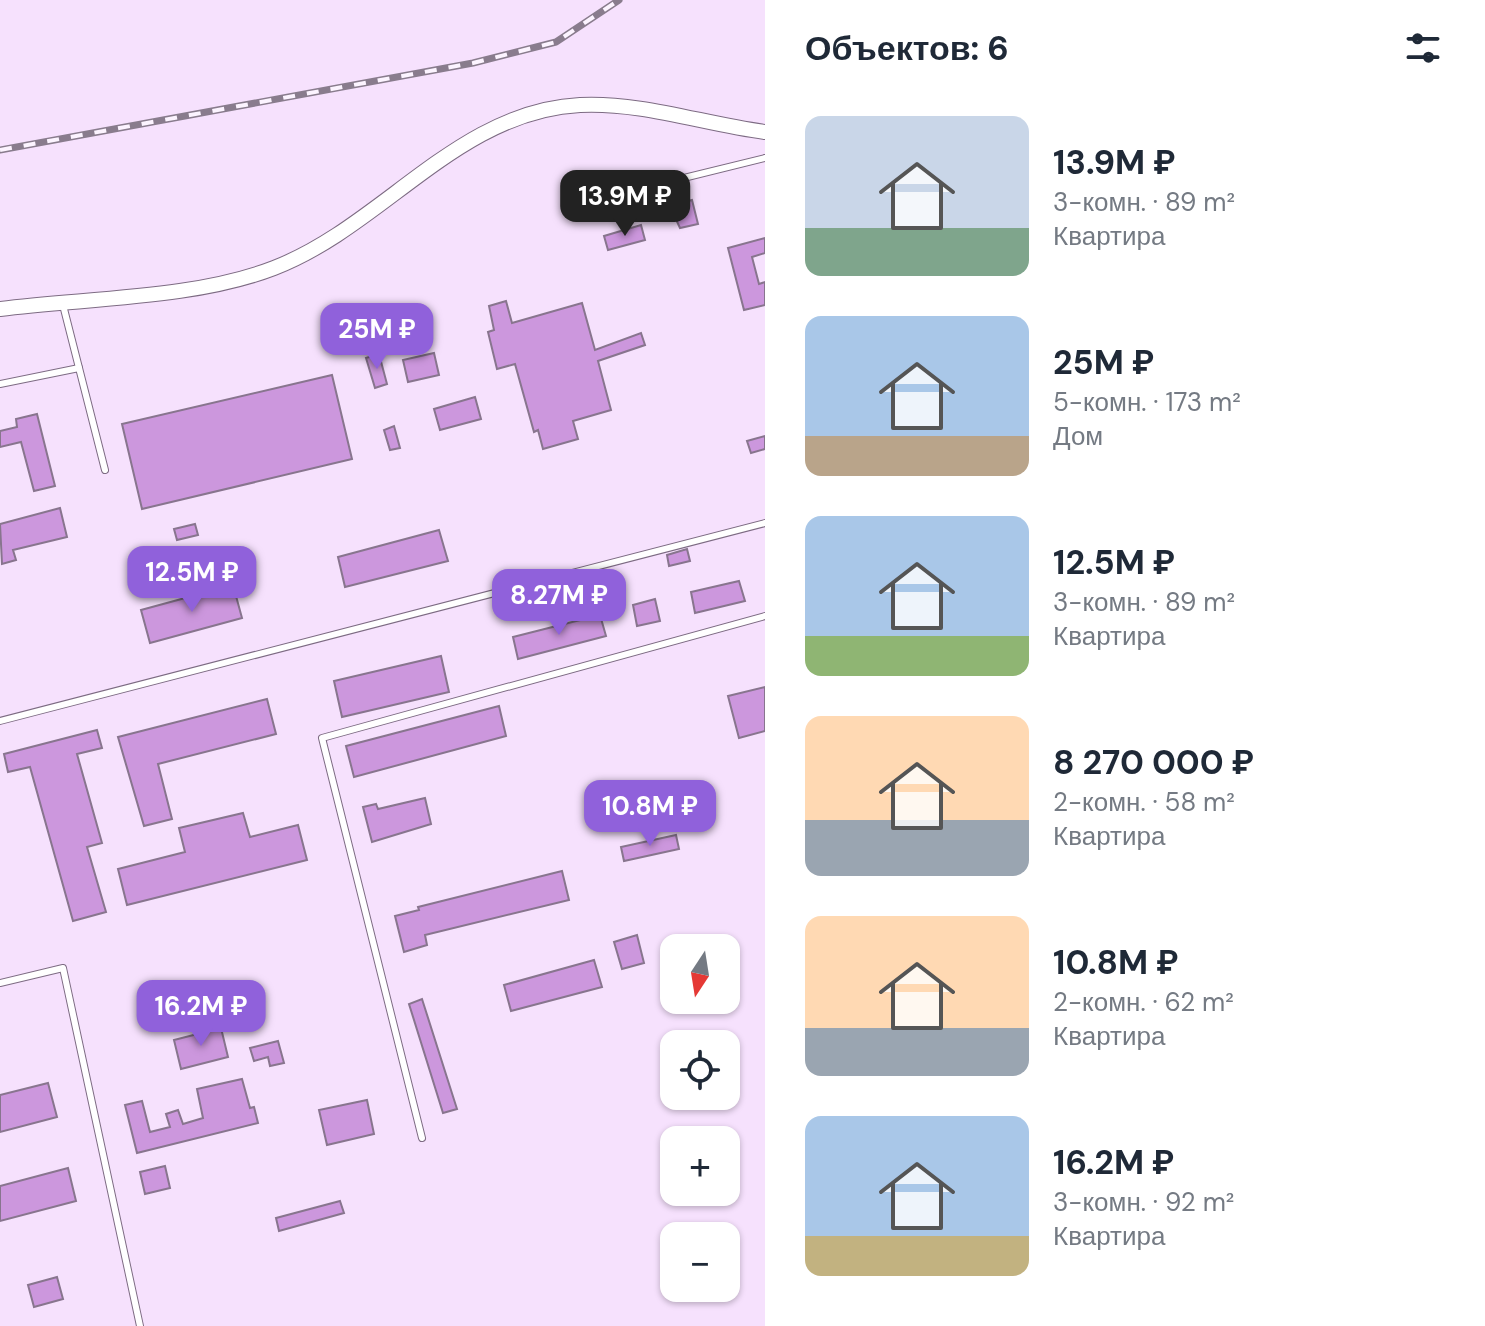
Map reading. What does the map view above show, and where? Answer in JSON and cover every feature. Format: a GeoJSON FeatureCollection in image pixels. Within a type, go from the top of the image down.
{"type":"FeatureCollection","features":[{"type":"Feature","properties":{"kind":"street"},"geometry":{"type":"LineString","coordinates":[[0,309],[207,287],[276,268],[329,237],[477,135],[518,117],[584,105],[631,108],[765,132]]}},
{"type":"Feature","properties":{"kind":"lane"},"geometry":{"type":"LineString","coordinates":[[639,189],[765,158]]}},
{"type":"Feature","properties":{"kind":"lane"},"geometry":{"type":"LineString","coordinates":[[62,301],[105,470]]}},
{"type":"Feature","properties":{"kind":"lane"},"geometry":{"type":"LineString","coordinates":[[0,384],[79,368]]}},
{"type":"Feature","properties":{"kind":"lane"},"geometry":{"type":"LineString","coordinates":[[0,721],[765,523]]}},
{"type":"Feature","properties":{"kind":"lane"},"geometry":{"type":"LineString","coordinates":[[422,1138],[322,738],[765,616]]}},
{"type":"Feature","properties":{"kind":"lane"},"geometry":{"type":"LineString","coordinates":[[0,983],[63,968],[140,1326]]}},
{"type":"Feature","properties":{"kind":"building"},"geometry":{"type":"Polygon","coordinates":[[[692,200],[698,224],[680,228],[674,215],[668,217],[665,207],[692,200]]]}},
{"type":"Feature","properties":{"kind":"building"},"geometry":{"type":"Polygon","coordinates":[[[641,225],[645,240],[608,250],[604,236],[641,225]]]}},
{"type":"Feature","properties":{"kind":"building"},"geometry":{"type":"Polygon","coordinates":[[[765,238],[765,253],[752,257],[759,284],[765,282],[765,305],[744,310],[728,248],[765,238]]]}},
{"type":"Feature","properties":{"kind":"building"},"geometry":{"type":"Polygon","coordinates":[[[506,301],[512,323],[582,303],[595,350],[641,333],[645,345],[598,361],[611,410],[573,421],[578,439],[543,449],[538,430],[534,432],[515,364],[497,369],[488,332],[494,330],[489,306],[506,301]]]}},
{"type":"Feature","properties":{"kind":"building"},"geometry":{"type":"Polygon","coordinates":[[[434,353],[439,375],[408,382],[403,360],[434,353]]]}},
{"type":"Feature","properties":{"kind":"building"},"geometry":{"type":"Polygon","coordinates":[[[379,354],[387,384],[375,388],[366,358],[379,354]]]}},
{"type":"Feature","properties":{"kind":"building"},"geometry":{"type":"Polygon","coordinates":[[[332,375],[352,459],[142,509],[122,424],[332,375]]]}},
{"type":"Feature","properties":{"kind":"building"},"geometry":{"type":"Polygon","coordinates":[[[475,397],[481,419],[440,430],[434,409],[475,397]]]}},
{"type":"Feature","properties":{"kind":"building"},"geometry":{"type":"Polygon","coordinates":[[[37,414],[55,486],[34,491],[21,442],[0,447],[0,431],[17,427],[16,419],[37,414]]]}},
{"type":"Feature","properties":{"kind":"building"},"geometry":{"type":"Polygon","coordinates":[[[394,426],[400,448],[390,450],[384,430],[394,426]]]}},
{"type":"Feature","properties":{"kind":"building"},"geometry":{"type":"Polygon","coordinates":[[[765,436],[765,449],[751,453],[747,441],[765,436]]]}},
{"type":"Feature","properties":{"kind":"building"},"geometry":{"type":"Polygon","coordinates":[[[60,508],[67,537],[13,550],[16,560],[2,564],[0,524],[60,508]]]}},
{"type":"Feature","properties":{"kind":"building"},"geometry":{"type":"Polygon","coordinates":[[[195,524],[198,535],[177,540],[174,529],[195,524]]]}},
{"type":"Feature","properties":{"kind":"building"},"geometry":{"type":"Polygon","coordinates":[[[439,530],[448,561],[345,587],[338,557],[439,530]]]}},
{"type":"Feature","properties":{"kind":"building"},"geometry":{"type":"Polygon","coordinates":[[[687,549],[690,561],[669,566],[667,555],[687,549]]]}},
{"type":"Feature","properties":{"kind":"building"},"geometry":{"type":"Polygon","coordinates":[[[199,564],[201,573],[167,581],[165,572],[199,564]]]}},
{"type":"Feature","properties":{"kind":"building"},"geometry":{"type":"Polygon","coordinates":[[[739,581],[745,601],[695,613],[691,592],[739,581]]]}},
{"type":"Feature","properties":{"kind":"building"},"geometry":{"type":"Polygon","coordinates":[[[233,585],[242,618],[150,643],[141,610],[233,585]]]}},
{"type":"Feature","properties":{"kind":"building"},"geometry":{"type":"Polygon","coordinates":[[[655,599],[660,621],[637,626],[633,605],[655,599]]]}},
{"type":"Feature","properties":{"kind":"building"},"geometry":{"type":"Polygon","coordinates":[[[600,615],[606,636],[518,659],[513,637],[600,615]]]}},
{"type":"Feature","properties":{"kind":"building"},"geometry":{"type":"Polygon","coordinates":[[[441,656],[449,692],[342,717],[334,681],[441,656]]]}},
{"type":"Feature","properties":{"kind":"building"},"geometry":{"type":"Polygon","coordinates":[[[765,687],[765,731],[739,738],[728,696],[765,687]]]}},
{"type":"Feature","properties":{"kind":"building"},"geometry":{"type":"Polygon","coordinates":[[[267,699],[276,734],[158,764],[172,819],[144,826],[118,737],[267,699]]]}},
{"type":"Feature","properties":{"kind":"building"},"geometry":{"type":"Polygon","coordinates":[[[499,706],[506,736],[354,777],[346,746],[499,706]]]}},
{"type":"Feature","properties":{"kind":"building"},"geometry":{"type":"Polygon","coordinates":[[[97,730],[102,748],[77,754],[102,843],[87,847],[106,912],[73,921],[30,767],[8,772],[4,754],[97,730]]]}},
{"type":"Feature","properties":{"kind":"building"},"geometry":{"type":"Polygon","coordinates":[[[425,798],[431,824],[372,842],[363,807],[376,804],[378,809],[425,798]]]}},
{"type":"Feature","properties":{"kind":"building"},"geometry":{"type":"Polygon","coordinates":[[[243,813],[250,837],[298,825],[307,860],[127,905],[118,869],[185,852],[179,828],[243,813]]]}},
{"type":"Feature","properties":{"kind":"building"},"geometry":{"type":"Polygon","coordinates":[[[676,835],[679,849],[624,861],[621,847],[676,835]]]}},
{"type":"Feature","properties":{"kind":"building"},"geometry":{"type":"Polygon","coordinates":[[[562,871],[569,900],[425,935],[427,945],[404,952],[395,916],[419,910],[418,907],[562,871]]]}},
{"type":"Feature","properties":{"kind":"building"},"geometry":{"type":"Polygon","coordinates":[[[637,935],[644,963],[622,969],[614,942],[637,935]]]}},
{"type":"Feature","properties":{"kind":"building"},"geometry":{"type":"Polygon","coordinates":[[[594,960],[602,987],[511,1011],[504,985],[594,960]]]}},
{"type":"Feature","properties":{"kind":"building"},"geometry":{"type":"Polygon","coordinates":[[[422,999],[457,1109],[443,1113],[409,1004],[422,999]]]}},
{"type":"Feature","properties":{"kind":"building"},"geometry":{"type":"Polygon","coordinates":[[[221,1028],[228,1057],[181,1069],[174,1040],[221,1028]]]}},
{"type":"Feature","properties":{"kind":"building"},"geometry":{"type":"Polygon","coordinates":[[[278,1041],[284,1063],[270,1066],[268,1057],[254,1061],[250,1048],[278,1041]]]}},
{"type":"Feature","properties":{"kind":"building"},"geometry":{"type":"Polygon","coordinates":[[[242,1079],[258,1123],[137,1153],[125,1105],[142,1101],[150,1132],[170,1127],[166,1114],[178,1110],[183,1124],[203,1118],[197,1089],[242,1079]]]}},
{"type":"Feature","properties":{"kind":"building"},"geometry":{"type":"Polygon","coordinates":[[[48,1083],[57,1117],[0,1132],[0,1095],[48,1083]]]}},
{"type":"Feature","properties":{"kind":"building"},"geometry":{"type":"Polygon","coordinates":[[[367,1100],[374,1134],[327,1145],[319,1110],[367,1100]]]}},
{"type":"Feature","properties":{"kind":"building"},"geometry":{"type":"Polygon","coordinates":[[[165,1166],[170,1188],[145,1194],[140,1172],[165,1166]]]}},
{"type":"Feature","properties":{"kind":"building"},"geometry":{"type":"Polygon","coordinates":[[[68,1168],[76,1201],[0,1221],[0,1186],[68,1168]]]}},
{"type":"Feature","properties":{"kind":"building"},"geometry":{"type":"Polygon","coordinates":[[[340,1201],[344,1213],[279,1231],[276,1218],[340,1201]]]}},
{"type":"Feature","properties":{"kind":"building"},"geometry":{"type":"Polygon","coordinates":[[[57,1277],[63,1299],[34,1307],[28,1285],[57,1277]]]}},
{"type":"Feature","properties":{"kind":"railway"},"geometry":{"type":"LineString","coordinates":[[0,150],[473,63],[556,42],[619,0]]}}]}
